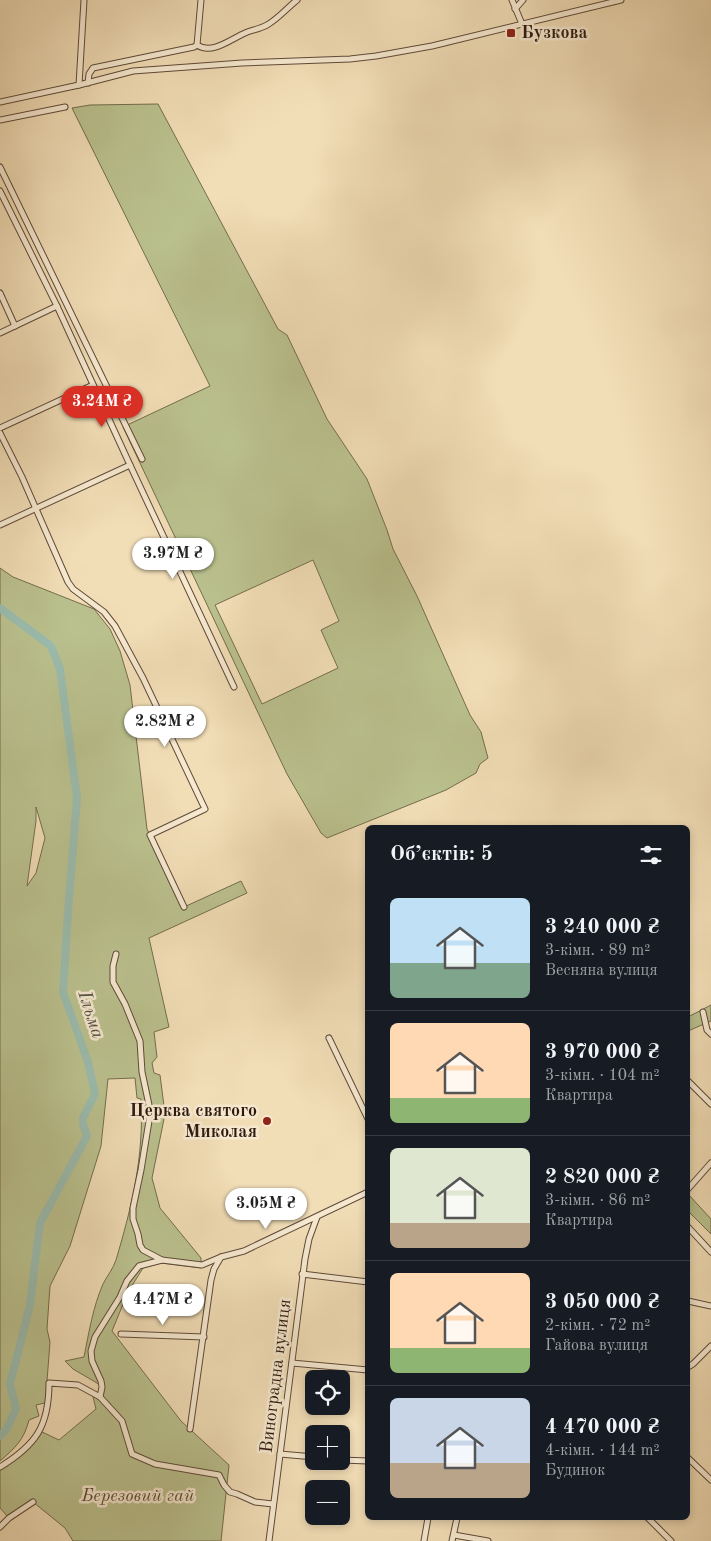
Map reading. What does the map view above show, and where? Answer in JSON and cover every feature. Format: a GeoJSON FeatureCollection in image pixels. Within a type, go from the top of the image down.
{"type":"FeatureCollection","features":[{"type":"Feature","properties":{"kind":"street"},"geometry":{"type":"LineString","coordinates":[[79,85],[84,0]]}},
{"type":"Feature","properties":{"kind":"street"},"geometry":{"type":"LineString","coordinates":[[198,44],[201,0]]}},
{"type":"Feature","properties":{"kind":"street"},"geometry":{"type":"LineString","coordinates":[[198,44],[206,48],[217,46],[246,32],[258,29],[268,24],[297,0]]}},
{"type":"Feature","properties":{"kind":"street"},"geometry":{"type":"LineString","coordinates":[[512,0],[522,24]]}},
{"type":"Feature","properties":{"kind":"street"},"geometry":{"type":"LineString","coordinates":[[516,9],[523,0]]}},
{"type":"Feature","properties":{"kind":"street"},"geometry":{"type":"LineString","coordinates":[[0,102],[133,71],[376,56],[432,46],[621,0]]}},
{"type":"Feature","properties":{"kind":"street"},"geometry":{"type":"LineString","coordinates":[[88,83],[88,74],[93,68],[194,47],[198,44]]}},
{"type":"Feature","properties":{"kind":"street"},"geometry":{"type":"LineString","coordinates":[[0,120],[65,107]]}},
{"type":"Feature","properties":{"kind":"street"},"geometry":{"type":"LineString","coordinates":[[0,167],[142,459]]}},
{"type":"Feature","properties":{"kind":"street"},"geometry":{"type":"LineString","coordinates":[[0,191],[57,306],[234,687]]}},
{"type":"Feature","properties":{"kind":"street"},"geometry":{"type":"LineString","coordinates":[[0,293],[15,326]]}},
{"type":"Feature","properties":{"kind":"street"},"geometry":{"type":"LineString","coordinates":[[0,333],[57,306]]}},
{"type":"Feature","properties":{"kind":"street"},"geometry":{"type":"LineString","coordinates":[[0,428],[93,385]]}},
{"type":"Feature","properties":{"kind":"street"},"geometry":{"type":"LineString","coordinates":[[0,433],[22,477],[68,582],[73,589],[104,612],[119,633],[144,678],[205,809],[150,835],[184,907]]}},
{"type":"Feature","properties":{"kind":"street"},"geometry":{"type":"LineString","coordinates":[[0,525],[130,465]]}},
{"type":"Feature","properties":{"kind":"street"},"geometry":{"type":"LineString","coordinates":[[116,954],[113,982],[125,1004],[140,1041],[142,1072],[149,1105],[141,1170],[133,1208],[133,1219],[143,1250],[162,1260],[202,1265],[221,1257],[244,1252],[365,1193]]}},
{"type":"Feature","properties":{"kind":"street"},"geometry":{"type":"LineString","coordinates":[[703,1012],[707,1030],[711,1034]]}},
{"type":"Feature","properties":{"kind":"street"},"geometry":{"type":"LineString","coordinates":[[329,1038],[365,1113]]}},
{"type":"Feature","properties":{"kind":"street"},"geometry":{"type":"LineString","coordinates":[[690,1083],[711,1104]]}},
{"type":"Feature","properties":{"kind":"street"},"geometry":{"type":"LineString","coordinates":[[690,1187],[710,1167]]}},
{"type":"Feature","properties":{"kind":"street","name":"Виноградна вулиця"},"geometry":{"type":"LineString","coordinates":[[269,1541],[302,1274],[309,1240],[317,1216]]}},
{"type":"Feature","properties":{"kind":"street"},"geometry":{"type":"LineString","coordinates":[[690,1230],[711,1252]]}},
{"type":"Feature","properties":{"kind":"street"},"geometry":{"type":"LineString","coordinates":[[190,1429],[211,1280],[214,1269],[221,1257]]}},
{"type":"Feature","properties":{"kind":"street"},"geometry":{"type":"LineString","coordinates":[[100,1397],[102,1386],[92,1361],[91,1351],[95,1337],[120,1297],[127,1281],[139,1266],[162,1260]]}},
{"type":"Feature","properties":{"kind":"street"},"geometry":{"type":"LineString","coordinates":[[302,1274],[365,1282]]}},
{"type":"Feature","properties":{"kind":"street"},"geometry":{"type":"LineString","coordinates":[[690,1301],[711,1306]]}},
{"type":"Feature","properties":{"kind":"street"},"geometry":{"type":"LineString","coordinates":[[121,1334],[204,1337]]}},
{"type":"Feature","properties":{"kind":"street"},"geometry":{"type":"LineString","coordinates":[[690,1366],[711,1346]]}},
{"type":"Feature","properties":{"kind":"street"},"geometry":{"type":"LineString","coordinates":[[292,1363],[365,1370]]}},
{"type":"Feature","properties":{"kind":"street"},"geometry":{"type":"LineString","coordinates":[[0,1467],[27,1447],[40,1432],[49,1402],[49,1383],[78,1385],[100,1397],[122,1421],[132,1454],[155,1464],[219,1475],[230,1492],[255,1502],[273,1504]]}},
{"type":"Feature","properties":{"kind":"street"},"geometry":{"type":"LineString","coordinates":[[280,1454],[305,1456]]}},
{"type":"Feature","properties":{"kind":"street"},"geometry":{"type":"LineString","coordinates":[[350,1460],[365,1461]]}},
{"type":"Feature","properties":{"kind":"street"},"geometry":{"type":"LineString","coordinates":[[690,1460],[711,1480]]}},
{"type":"Feature","properties":{"kind":"street"},"geometry":{"type":"LineString","coordinates":[[0,1527],[9,1518],[33,1502]]}},
{"type":"Feature","properties":{"kind":"street"},"geometry":{"type":"LineString","coordinates":[[424,1541],[428,1520]]}},
{"type":"Feature","properties":{"kind":"street"},"geometry":{"type":"LineString","coordinates":[[457,1520],[453,1538],[488,1541]]}},
{"type":"Feature","properties":{"kind":"street"},"geometry":{"type":"LineString","coordinates":[[650,1520],[671,1541]]}},
{"type":"Feature","properties":{"kind":"green space"},"geometry":{"type":"Polygon","coordinates":[[[158,104],[278,329],[287,335],[327,419],[367,479],[393,549],[417,596],[470,715],[481,732],[488,758],[480,764],[476,773],[446,790],[327,838],[321,833],[287,774],[123,427],[210,386],[72,108],[90,105],[158,104]],[[313,560],[215,605],[262,704],[338,668],[321,630],[339,621],[313,560]]]}},
{"type":"Feature","properties":{"kind":"green space","name":"Березовий гай"},"geometry":{"type":"Polygon","coordinates":[[[0,568],[13,577],[94,609],[110,629],[120,651],[130,685],[147,829],[184,907],[241,881],[247,893],[149,938],[169,1027],[154,1032],[157,1057],[152,1063],[154,1073],[160,1075],[164,1119],[152,1178],[160,1208],[201,1258],[201,1268],[161,1263],[143,1268],[128,1292],[112,1331],[181,1421],[229,1465],[221,1541],[73,1541],[65,1528],[33,1502],[9,1518],[0,1508],[0,1467],[10,1461],[40,1431],[59,1440],[96,1409],[92,1393],[99,1396],[102,1386],[73,1369],[65,1361],[84,1357],[97,1302],[103,1284],[116,1260],[127,1220],[136,1181],[141,1141],[141,1099],[137,1098],[135,1078],[108,1079],[101,1146],[70,1246],[50,1286],[47,1329],[50,1342],[47,1381],[49,1383],[49,1402],[36,1405],[39,1416],[29,1420],[18,1443],[0,1461],[0,568]],[[36,807],[36,821],[27,886],[36,873],[45,838],[36,807]]]}},
{"type":"Feature","properties":{"kind":"green space"},"geometry":{"type":"Polygon","coordinates":[[[711,1005],[711,1021],[690,1030],[690,1016],[711,1005]]]}},
{"type":"Feature","properties":{"kind":"green space"},"geometry":{"type":"Polygon","coordinates":[[[690,1196],[711,1219],[711,1234],[690,1213],[690,1196]]]}},
{"type":"Feature","properties":{"kind":"waterway","name":"Ільма"},"geometry":{"type":"LineString","coordinates":[[0,608],[51,646],[60,669],[77,798],[63,992],[88,1062],[95,1094],[83,1118],[87,1136],[40,1223],[30,1305],[10,1384],[16,1409],[6,1430],[0,1436]]}},
{"type":"Feature","properties":{"kind":"place","name":"Бузкова"},"geometry":{"type":"Point","coordinates":[511,33]}},
{"type":"Feature","properties":{"kind":"place","name":"Церква святого Миколая"},"geometry":{"type":"Point","coordinates":[267,1121]}}]}
